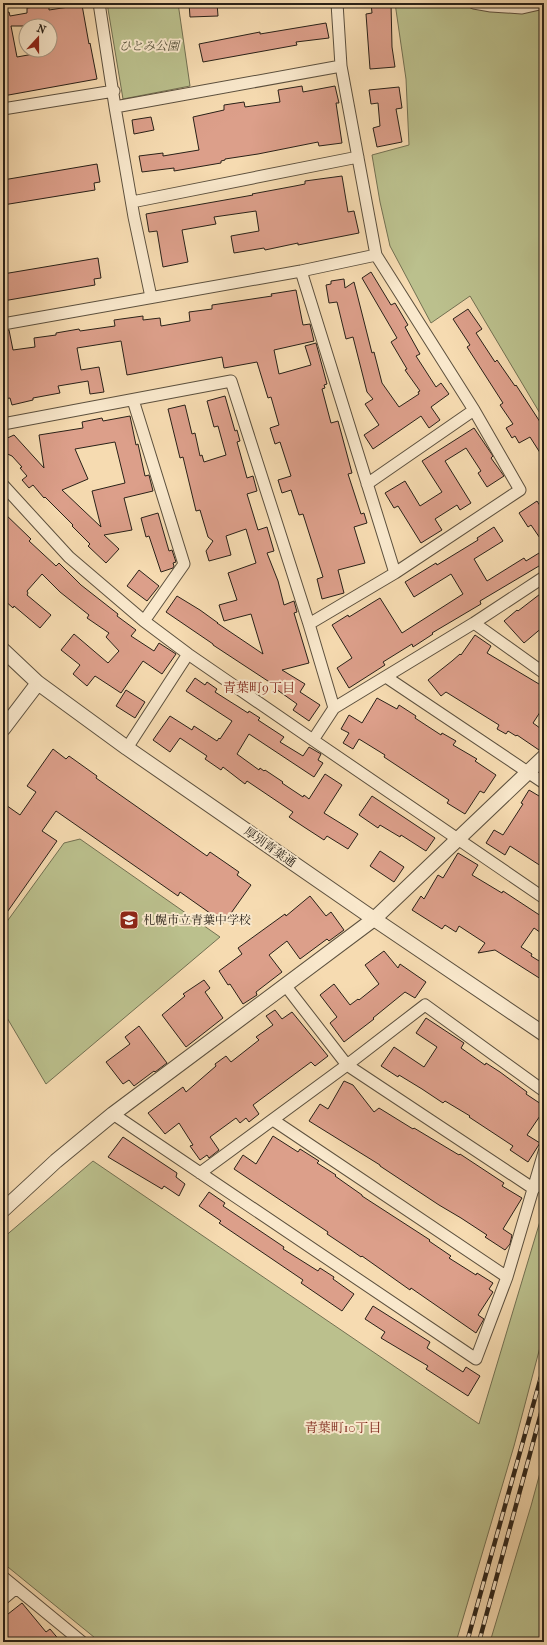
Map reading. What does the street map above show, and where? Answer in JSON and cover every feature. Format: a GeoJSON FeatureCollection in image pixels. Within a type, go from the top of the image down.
{"type":"FeatureCollection","features":[{"type":"Feature","properties":{"kind":"street"},"geometry":{"type":"LineString","coordinates":[[99,3],[114,91],[115,107],[151,297]]}},
{"type":"Feature","properties":{"kind":"street"},"geometry":{"type":"LineString","coordinates":[[309,624],[395,573],[520,490],[474,410],[376,255],[341,66],[337,3]]}},
{"type":"Feature","properties":{"kind":"street"},"geometry":{"type":"LineString","coordinates":[[474,3],[491,6],[522,8],[544,3]]}},
{"type":"Feature","properties":{"kind":"street"},"geometry":{"type":"LineString","coordinates":[[115,107],[341,66]]}},
{"type":"Feature","properties":{"kind":"street"},"geometry":{"type":"LineString","coordinates":[[3,109],[114,91]]}},
{"type":"Feature","properties":{"kind":"street"},"geometry":{"type":"LineString","coordinates":[[132,202],[358,157]]}},
{"type":"Feature","properties":{"kind":"street"},"geometry":{"type":"LineString","coordinates":[[3,324],[301,271],[376,255]]}},
{"type":"Feature","properties":{"kind":"street"},"geometry":{"type":"LineString","coordinates":[[301,271],[366,484],[395,573]]}},
{"type":"Feature","properties":{"kind":"street"},"geometry":{"type":"LineString","coordinates":[[3,424],[231,381],[309,624],[334,708]]}},
{"type":"Feature","properties":{"kind":"street"},"geometry":{"type":"LineString","coordinates":[[133,400],[184,564],[144,621]]}},
{"type":"Feature","properties":{"kind":"street"},"geometry":{"type":"LineString","coordinates":[[366,484],[474,410]]}},
{"type":"Feature","properties":{"kind":"street"},"geometry":{"type":"LineString","coordinates":[[3,485],[69,558],[144,621],[188,654],[544,898]]}},
{"type":"Feature","properties":{"kind":"street"},"geometry":{"type":"LineString","coordinates":[[313,740],[334,708],[474,623],[544,577]]}},
{"type":"Feature","properties":{"kind":"street"},"geometry":{"type":"LineString","coordinates":[[474,623],[544,673]]}},
{"type":"Feature","properties":{"kind":"street","name":"厚別青葉通"},"geometry":{"type":"LineString","coordinates":[[3,650],[38,683],[127,748],[374,919],[544,1034]]}},
{"type":"Feature","properties":{"kind":"street"},"geometry":{"type":"LineString","coordinates":[[127,748],[188,654]]}},
{"type":"Feature","properties":{"kind":"street"},"geometry":{"type":"LineString","coordinates":[[386,677],[544,783]]}},
{"type":"Feature","properties":{"kind":"street"},"geometry":{"type":"LineString","coordinates":[[3,729],[38,683]]}},
{"type":"Feature","properties":{"kind":"street"},"geometry":{"type":"LineString","coordinates":[[3,1210],[56,1161],[113,1114],[374,919],[544,757]]}},
{"type":"Feature","properties":{"kind":"street"},"geometry":{"type":"LineString","coordinates":[[285,985],[347,1065],[534,1189]]}},
{"type":"Feature","properties":{"kind":"street"},"geometry":{"type":"LineString","coordinates":[[200,1173],[426,1005],[544,1091]]}},
{"type":"Feature","properties":{"kind":"street"},"geometry":{"type":"LineString","coordinates":[[113,1114],[476,1359],[507,1277],[544,1152]]}},
{"type":"Feature","properties":{"kind":"street"},"geometry":{"type":"LineString","coordinates":[[273,1120],[507,1277]]}},
{"type":"Feature","properties":{"kind":"street"},"geometry":{"type":"LineString","coordinates":[[3,1578],[82,1642]]}},
{"type":"Feature","properties":{"kind":"street"},"geometry":{"type":"LineString","coordinates":[[3,1599],[16,1588]]}},
{"type":"Feature","properties":{"kind":"green space","name":"ひとみ公園"},"geometry":{"type":"Polygon","coordinates":[[[107,3],[178,3],[190,86],[123,99],[107,3]]]}},
{"type":"Feature","properties":{"kind":"green space"},"geometry":{"type":"Polygon","coordinates":[[[395,3],[544,3],[544,420],[470,296],[431,323],[390,246],[380,202],[372,155],[409,145],[406,79],[395,3]]]}},
{"type":"Feature","properties":{"kind":"green space"},"geometry":{"type":"Polygon","coordinates":[[[80,839],[220,937],[46,1084],[3,1011],[3,927],[64,843],[80,839]]]}},
{"type":"Feature","properties":{"kind":"green space"},"geometry":{"type":"Polygon","coordinates":[[[93,1161],[479,1424],[544,1208],[544,1332],[514,1446],[456,1642],[100,1642],[3,1563],[3,1238],[93,1161]]]}},
{"type":"Feature","properties":{"kind":"green space"},"geometry":{"type":"Polygon","coordinates":[[[544,1458],[544,1642],[490,1642],[531,1506],[544,1458]]]}},
{"type":"Feature","properties":{"kind":"building"},"geometry":{"type":"Polygon","coordinates":[[[189,3],[217,3],[218,16],[190,17],[189,3]]]}},
{"type":"Feature","properties":{"kind":"building"},"geometry":{"type":"Polygon","coordinates":[[[371,3],[391,3],[392,47],[395,67],[370,69],[366,14],[372,13],[371,3]]]}},
{"type":"Feature","properties":{"kind":"building"},"geometry":{"type":"Polygon","coordinates":[[[49,5],[49,10],[82,5],[97,79],[3,96],[3,13],[9,12],[10,16],[27,13],[27,8],[49,5]]]}},
{"type":"Feature","properties":{"kind":"building"},"geometry":{"type":"Polygon","coordinates":[[[326,23],[329,38],[296,42],[297,45],[203,62],[199,44],[260,32],[260,34],[326,23]]]}},
{"type":"Feature","properties":{"kind":"building"},"geometry":{"type":"Polygon","coordinates":[[[302,86],[303,92],[335,86],[339,103],[336,103],[342,143],[319,146],[318,142],[225,159],[221,161],[221,163],[174,171],[174,168],[142,172],[139,156],[163,153],[163,156],[199,150],[193,117],[224,110],[224,105],[244,102],[245,107],[280,102],[278,90],[302,86]]]}},
{"type":"Feature","properties":{"kind":"building"},"geometry":{"type":"Polygon","coordinates":[[[399,87],[402,108],[396,109],[402,142],[377,147],[373,128],[380,126],[378,103],[371,104],[369,90],[399,87]]]}},
{"type":"Feature","properties":{"kind":"building"},"geometry":{"type":"Polygon","coordinates":[[[151,117],[154,130],[134,134],[132,120],[151,117]]]}},
{"type":"Feature","properties":{"kind":"building"},"geometry":{"type":"Polygon","coordinates":[[[97,164],[100,182],[94,183],[95,190],[3,205],[3,180],[97,164]]]}},
{"type":"Feature","properties":{"kind":"building"},"geometry":{"type":"Polygon","coordinates":[[[342,176],[348,212],[354,211],[359,233],[298,245],[298,243],[265,250],[264,248],[234,253],[231,236],[259,231],[256,211],[214,217],[216,224],[182,230],[188,262],[163,267],[157,231],[149,232],[146,214],[253,195],[252,194],[305,184],[305,181],[342,176]]]}},
{"type":"Feature","properties":{"kind":"building"},"geometry":{"type":"Polygon","coordinates":[[[98,258],[101,278],[94,279],[95,285],[3,301],[3,274],[98,258]]]}},
{"type":"Feature","properties":{"kind":"building"},"geometry":{"type":"Polygon","coordinates":[[[371,272],[391,305],[395,303],[408,325],[405,327],[420,354],[416,356],[436,387],[441,383],[449,394],[431,407],[440,420],[429,428],[421,416],[373,449],[364,435],[379,425],[365,404],[373,399],[367,392],[353,337],[346,339],[337,302],[329,303],[326,285],[331,284],[331,281],[344,279],[345,288],[354,282],[372,353],[374,352],[382,383],[399,407],[419,394],[418,392],[420,391],[405,370],[407,369],[391,342],[397,338],[362,278],[371,272]]]}},
{"type":"Feature","properties":{"kind":"building"},"geometry":{"type":"Polygon","coordinates":[[[296,290],[303,325],[310,324],[314,341],[274,350],[279,374],[311,365],[305,346],[316,343],[327,384],[324,385],[325,388],[322,389],[331,423],[338,421],[352,473],[348,474],[361,514],[364,513],[367,523],[354,527],[365,563],[338,570],[344,593],[322,599],[317,579],[323,577],[303,514],[299,515],[291,490],[282,493],[278,480],[291,476],[280,442],[275,444],[270,428],[279,425],[271,397],[268,398],[257,362],[224,368],[222,357],[127,375],[121,341],[77,348],[81,370],[99,367],[104,392],[90,394],[88,381],[58,386],[60,393],[33,398],[33,400],[12,405],[10,398],[3,399],[3,331],[9,330],[13,350],[35,347],[34,338],[56,335],[56,333],[79,329],[80,331],[115,326],[114,320],[143,316],[143,320],[160,318],[161,326],[190,321],[189,312],[212,309],[212,305],[272,296],[271,294],[296,290]]]}},
{"type":"Feature","properties":{"kind":"building"},"geometry":{"type":"Polygon","coordinates":[[[468,309],[482,329],[476,333],[495,362],[497,360],[515,386],[516,385],[544,428],[544,459],[530,437],[519,443],[515,436],[512,438],[506,428],[513,424],[500,405],[503,403],[467,347],[470,345],[453,319],[468,309]]]}},
{"type":"Feature","properties":{"kind":"building"},"geometry":{"type":"Polygon","coordinates":[[[225,396],[235,431],[237,430],[240,441],[237,442],[247,478],[253,476],[257,491],[247,494],[258,530],[267,527],[274,551],[267,553],[278,581],[284,605],[294,601],[297,612],[294,613],[309,663],[282,670],[305,684],[300,692],[320,705],[309,721],[293,710],[297,704],[276,689],[277,687],[166,612],[177,596],[200,610],[263,654],[251,614],[224,621],[219,605],[237,600],[228,573],[256,563],[246,529],[226,536],[231,555],[209,561],[206,551],[213,541],[208,537],[200,510],[196,511],[183,457],[180,458],[168,409],[185,405],[192,434],[195,433],[200,456],[202,455],[204,462],[226,455],[218,426],[214,427],[207,401],[225,396]]]}},
{"type":"Feature","properties":{"kind":"building"},"geometry":{"type":"Polygon","coordinates":[[[130,416],[136,445],[138,444],[145,476],[149,475],[153,491],[124,498],[132,530],[104,535],[119,549],[106,563],[88,546],[90,544],[72,526],[73,525],[45,497],[44,498],[33,485],[29,488],[22,480],[27,476],[20,468],[22,467],[12,456],[3,452],[3,440],[14,435],[44,468],[39,435],[83,428],[82,422],[102,418],[103,421],[130,416]],[[115,442],[75,449],[88,479],[62,490],[101,527],[92,491],[125,483],[115,442]]]}},
{"type":"Feature","properties":{"kind":"building"},"geometry":{"type":"Polygon","coordinates":[[[474,428],[493,456],[491,458],[504,476],[487,487],[478,473],[481,471],[466,448],[445,461],[471,503],[460,510],[457,505],[435,519],[442,530],[421,543],[398,506],[394,508],[385,493],[405,481],[420,506],[442,492],[422,461],[474,428]]]}},
{"type":"Feature","properties":{"kind":"building"},"geometry":{"type":"Polygon","coordinates":[[[537,501],[544,512],[544,544],[531,525],[528,527],[519,513],[537,501]]]}},
{"type":"Feature","properties":{"kind":"building"},"geometry":{"type":"Polygon","coordinates":[[[3,512],[31,539],[29,541],[56,566],[59,563],[81,585],[136,630],[131,636],[154,651],[159,643],[176,654],[162,674],[143,661],[121,693],[95,676],[87,686],[73,674],[80,665],[61,650],[74,634],[108,663],[119,651],[106,637],[109,633],[87,618],[89,615],[60,592],[42,574],[27,591],[27,595],[51,615],[40,628],[14,606],[13,608],[3,599],[3,512]]]}},
{"type":"Feature","properties":{"kind":"building"},"geometry":{"type":"Polygon","coordinates":[[[158,513],[169,551],[172,550],[176,562],[173,563],[173,568],[161,572],[149,536],[146,537],[141,518],[158,513]]]}},
{"type":"Feature","properties":{"kind":"building"},"geometry":{"type":"Polygon","coordinates":[[[494,527],[503,541],[474,559],[487,581],[524,558],[526,561],[544,550],[544,563],[480,601],[481,604],[432,633],[433,634],[413,647],[412,644],[383,662],[385,665],[349,688],[337,668],[352,658],[332,625],[348,615],[349,617],[380,598],[402,633],[463,594],[451,574],[414,597],[405,582],[436,563],[437,565],[478,540],[477,538],[494,527]]]}},
{"type":"Feature","properties":{"kind":"building"},"geometry":{"type":"Polygon","coordinates":[[[139,570],[159,586],[147,601],[127,586],[139,570]]]}},
{"type":"Feature","properties":{"kind":"building"},"geometry":{"type":"Polygon","coordinates":[[[544,591],[544,626],[524,643],[504,621],[544,591]]]}},
{"type":"Feature","properties":{"kind":"building"},"geometry":{"type":"Polygon","coordinates":[[[475,635],[491,646],[487,653],[544,687],[544,706],[533,723],[544,731],[544,743],[539,750],[517,735],[516,736],[508,731],[506,734],[497,729],[499,725],[446,692],[441,696],[428,680],[460,654],[461,655],[475,635]]]}},
{"type":"Feature","properties":{"kind":"building"},"geometry":{"type":"Polygon","coordinates":[[[195,678],[205,685],[207,682],[217,689],[215,692],[248,713],[249,711],[260,718],[258,720],[284,737],[280,742],[303,756],[309,747],[321,754],[318,760],[323,763],[314,777],[249,734],[237,754],[259,770],[260,768],[264,771],[265,770],[303,797],[304,795],[309,799],[325,774],[342,785],[324,813],[358,834],[348,849],[327,836],[324,840],[304,827],[289,817],[293,812],[247,781],[245,784],[223,767],[221,770],[205,759],[207,756],[180,738],[170,752],[153,740],[170,716],[192,730],[194,726],[217,741],[219,738],[220,739],[232,721],[186,691],[195,678]]]}},
{"type":"Feature","properties":{"kind":"building"},"geometry":{"type":"Polygon","coordinates":[[[126,690],[145,702],[135,718],[116,706],[126,690]]]}},
{"type":"Feature","properties":{"kind":"building"},"geometry":{"type":"Polygon","coordinates":[[[377,698],[397,709],[399,705],[416,716],[415,718],[441,735],[442,733],[456,741],[453,745],[477,759],[475,761],[496,775],[484,793],[480,791],[465,814],[447,803],[449,800],[384,757],[385,755],[359,739],[353,749],[343,743],[349,733],[341,729],[349,715],[362,723],[377,698]]]}},
{"type":"Feature","properties":{"kind":"building","name":"札幌市立青葉中学校"},"geometry":{"type":"Polygon","coordinates":[[[53,749],[66,759],[69,756],[97,776],[96,778],[207,856],[210,852],[239,872],[237,875],[251,885],[224,923],[180,892],[178,896],[56,811],[42,831],[57,841],[3,918],[3,803],[20,815],[36,792],[27,786],[53,749]]]}},
{"type":"Feature","properties":{"kind":"building"},"geometry":{"type":"Polygon","coordinates":[[[529,790],[544,799],[544,868],[510,846],[505,855],[486,843],[494,830],[503,835],[523,804],[521,803],[529,790]]]}},
{"type":"Feature","properties":{"kind":"building"},"geometry":{"type":"Polygon","coordinates":[[[372,796],[435,838],[426,851],[401,835],[400,837],[380,825],[378,828],[359,815],[372,796]]]}},
{"type":"Feature","properties":{"kind":"building"},"geometry":{"type":"Polygon","coordinates":[[[380,851],[404,867],[394,882],[370,866],[380,851]]]}},
{"type":"Feature","properties":{"kind":"building"},"geometry":{"type":"Polygon","coordinates":[[[458,853],[478,865],[472,875],[502,893],[503,891],[544,918],[544,935],[534,928],[521,947],[532,954],[531,956],[544,964],[544,981],[495,950],[478,953],[485,943],[459,926],[456,932],[445,925],[442,929],[412,910],[421,896],[424,899],[438,875],[443,878],[458,853]]]}},
{"type":"Feature","properties":{"kind":"building"},"geometry":{"type":"Polygon","coordinates":[[[310,896],[326,916],[331,912],[344,930],[329,941],[327,939],[300,959],[287,941],[269,955],[282,972],[256,992],[257,995],[243,1004],[230,984],[228,985],[219,971],[242,954],[238,948],[285,914],[286,916],[310,896]]]}},
{"type":"Feature","properties":{"kind":"building"},"geometry":{"type":"Polygon","coordinates":[[[384,951],[398,968],[400,964],[426,982],[415,998],[405,992],[373,1018],[374,1019],[344,1042],[330,1023],[337,1017],[320,995],[334,984],[350,1005],[358,999],[359,1000],[379,984],[365,965],[384,951]]]}},
{"type":"Feature","properties":{"kind":"building"},"geometry":{"type":"Polygon","coordinates":[[[204,980],[210,988],[205,992],[223,1018],[186,1047],[162,1015],[185,996],[183,994],[204,980]]]}},
{"type":"Feature","properties":{"kind":"building"},"geometry":{"type":"Polygon","coordinates":[[[275,1010],[282,1019],[292,1012],[328,1056],[315,1066],[311,1062],[253,1105],[259,1114],[249,1122],[246,1118],[240,1123],[236,1118],[210,1137],[219,1150],[209,1158],[207,1155],[200,1160],[190,1146],[193,1145],[179,1123],[165,1134],[148,1113],[183,1087],[186,1092],[216,1066],[215,1064],[226,1056],[231,1062],[259,1040],[256,1037],[273,1025],[266,1016],[275,1010]]]}},
{"type":"Feature","properties":{"kind":"building"},"geometry":{"type":"Polygon","coordinates":[[[426,1018],[464,1043],[461,1048],[485,1065],[486,1063],[500,1072],[527,1092],[526,1094],[544,1106],[544,1110],[527,1135],[540,1143],[528,1162],[510,1150],[513,1146],[469,1117],[470,1116],[445,1101],[443,1103],[399,1075],[398,1077],[381,1066],[394,1047],[424,1067],[437,1047],[416,1033],[426,1018]]]}},
{"type":"Feature","properties":{"kind":"building"},"geometry":{"type":"Polygon","coordinates":[[[139,1026],[167,1063],[134,1086],[129,1080],[123,1084],[106,1062],[130,1044],[125,1037],[139,1026]]]}},
{"type":"Feature","properties":{"kind":"building"},"geometry":{"type":"Polygon","coordinates":[[[344,1081],[353,1085],[374,1112],[379,1108],[413,1129],[414,1128],[459,1155],[460,1154],[504,1183],[502,1186],[522,1198],[503,1229],[512,1235],[510,1244],[505,1250],[485,1237],[487,1235],[380,1165],[309,1121],[320,1104],[328,1109],[344,1081]]]}},
{"type":"Feature","properties":{"kind":"building"},"geometry":{"type":"Polygon","coordinates":[[[273,1136],[298,1152],[300,1149],[319,1161],[317,1163],[336,1175],[335,1176],[362,1196],[430,1240],[429,1241],[451,1256],[449,1258],[476,1275],[477,1273],[493,1283],[489,1289],[493,1292],[478,1315],[484,1319],[476,1333],[411,1288],[410,1290],[362,1256],[361,1257],[327,1234],[328,1232],[234,1169],[243,1155],[256,1164],[273,1136]]]}},
{"type":"Feature","properties":{"kind":"building"},"geometry":{"type":"Polygon","coordinates":[[[123,1137],[177,1173],[176,1177],[185,1184],[179,1196],[164,1186],[162,1189],[108,1157],[123,1137]]]}},
{"type":"Feature","properties":{"kind":"building"},"geometry":{"type":"Polygon","coordinates":[[[209,1192],[225,1203],[223,1206],[284,1247],[283,1249],[318,1271],[320,1268],[334,1277],[333,1279],[354,1294],[342,1311],[301,1283],[303,1280],[219,1223],[221,1221],[199,1206],[209,1192]]]}},
{"type":"Feature","properties":{"kind":"building"},"geometry":{"type":"Polygon","coordinates":[[[373,1306],[430,1342],[427,1348],[463,1372],[466,1367],[480,1376],[468,1396],[426,1369],[428,1366],[381,1338],[385,1332],[365,1319],[373,1306]]]}},
{"type":"Feature","properties":{"kind":"building"},"geometry":{"type":"Polygon","coordinates":[[[22,1603],[46,1632],[50,1629],[61,1642],[3,1642],[3,1618],[22,1603]]]}},
{"type":"Feature","properties":{"kind":"railway"},"geometry":{"type":"LineString","coordinates":[[467,1642],[544,1366]]}},
{"type":"Feature","properties":{"kind":"railway"},"geometry":{"type":"LineString","coordinates":[[479,1642],[544,1402]]}},
{"type":"Feature","properties":{"kind":"place","name":"札幌市立青葉中学校"},"geometry":{"type":"Point","coordinates":[129,920]}},
{"type":"Feature","properties":{"kind":"district","name":"青葉町9丁目"},"geometry":{"type":"Point","coordinates":[259,687]}},
{"type":"Feature","properties":{"kind":"district","name":"青葉町10丁目"},"geometry":{"type":"Point","coordinates":[343,1427]}}]}
